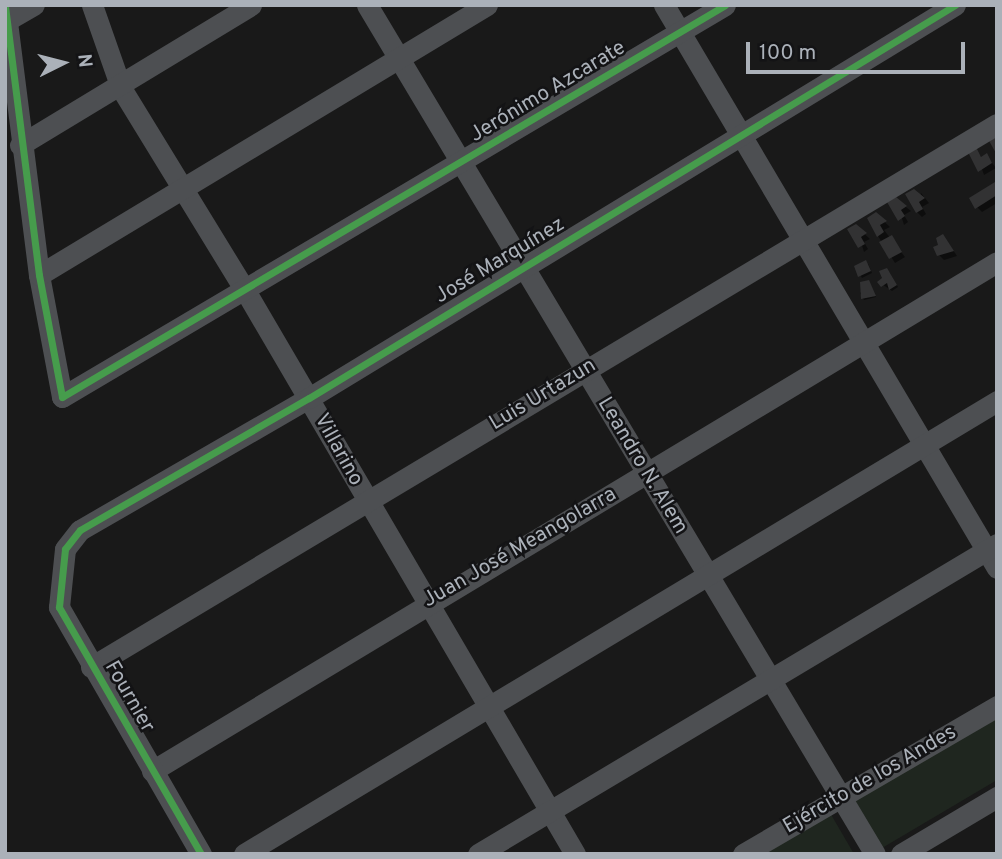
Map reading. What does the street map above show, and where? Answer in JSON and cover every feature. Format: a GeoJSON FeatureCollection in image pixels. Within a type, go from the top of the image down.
{"type":"FeatureCollection","features":[{"type":"Feature","properties":{"kind":"street"},"geometry":{"type":"LineString","coordinates":[[34,5],[6,13],[20,145],[39,275],[487,5]]}},
{"type":"Feature","properties":{"kind":"street","name":"Villarino"},"geometry":{"type":"LineString","coordinates":[[92,5],[121,88],[309,398],[366,501],[575,854]]}},
{"type":"Feature","properties":{"kind":"street"},"geometry":{"type":"LineString","coordinates":[[20,145],[121,88],[251,5]]}},
{"type":"Feature","properties":{"kind":"street","name":"Leandro N. Alem"},"geometry":{"type":"LineString","coordinates":[[367,5],[875,854]]}},
{"type":"Feature","properties":{"kind":"street"},"geometry":{"type":"LineString","coordinates":[[478,854],[771,679],[993,554],[924,445],[664,5]]}},
{"type":"Feature","properties":{"kind":"street","name":"Jerónimo Azcarate"},"geometry":{"type":"LineString","coordinates":[[39,275],[62,397],[246,292],[725,5]]}},
{"type":"Feature","properties":{"kind":"street","name":"José Marquínez"},"geometry":{"type":"LineString","coordinates":[[65,548],[80,530],[309,398],[955,5]]}},
{"type":"Feature","properties":{"kind":"street","name":"Luis Urtazun"},"geometry":{"type":"LineString","coordinates":[[91,667],[997,124]]}},
{"type":"Feature","properties":{"kind":"street","name":"Juan José Meangolarra"},"geometry":{"type":"LineString","coordinates":[[152,771],[997,262]]}},
{"type":"Feature","properties":{"kind":"street"},"geometry":{"type":"LineString","coordinates":[[244,854],[488,703],[997,401]]}},
{"type":"Feature","properties":{"kind":"street","name":"Fournier"},"geometry":{"type":"LineString","coordinates":[[65,548],[59,607],[91,667],[201,854]]}},
{"type":"Feature","properties":{"kind":"street","name":"Ejército de los Andes"},"geometry":{"type":"LineString","coordinates":[[743,854],[997,706]]}},
{"type":"Feature","properties":{"kind":"street"},"geometry":{"type":"LineString","coordinates":[[901,854],[997,797]]}},
{"type":"Feature","properties":{"kind":"shaded area"},"geometry":{"type":"Polygon","coordinates":[[[997,711],[997,780],[877,851],[847,799],[997,711]]]}},
{"type":"Feature","properties":{"kind":"shaded area"},"geometry":{"type":"Polygon","coordinates":[[[829,811],[854,854],[756,854],[829,811]]]}},
{"type":"Feature","properties":{"kind":"building"},"geometry":{"type":"Polygon","coordinates":[[[997,136],[997,155],[988,139],[997,136]]]}},
{"type":"Feature","properties":{"kind":"building"},"geometry":{"type":"Polygon","coordinates":[[[976,147],[981,157],[987,153],[992,163],[978,172],[968,152],[976,147]]]}},
{"type":"Feature","properties":{"kind":"building"},"geometry":{"type":"Polygon","coordinates":[[[995,182],[997,195],[975,209],[969,198],[995,182]]]}},
{"type":"Feature","properties":{"kind":"building"},"geometry":{"type":"Polygon","coordinates":[[[914,189],[925,198],[919,202],[923,209],[916,213],[905,194],[914,189]]]}},
{"type":"Feature","properties":{"kind":"building"},"geometry":{"type":"Polygon","coordinates":[[[896,197],[907,206],[901,210],[905,216],[898,221],[887,202],[896,197]]]}},
{"type":"Feature","properties":{"kind":"building"},"geometry":{"type":"Polygon","coordinates":[[[876,212],[887,221],[880,225],[884,232],[877,237],[867,218],[876,212]]]}},
{"type":"Feature","properties":{"kind":"building"},"geometry":{"type":"Polygon","coordinates":[[[856,224],[867,233],[861,237],[865,244],[858,248],[847,229],[856,224]]]}},
{"type":"Feature","properties":{"kind":"building"},"geometry":{"type":"Polygon","coordinates":[[[943,234],[954,251],[937,256],[933,247],[938,245],[936,238],[943,234]]]}},
{"type":"Feature","properties":{"kind":"building"},"geometry":{"type":"Polygon","coordinates":[[[892,235],[902,252],[889,259],[879,242],[892,235]]]}},
{"type":"Feature","properties":{"kind":"building"},"geometry":{"type":"Polygon","coordinates":[[[866,260],[871,271],[858,277],[854,266],[866,260]]]}},
{"type":"Feature","properties":{"kind":"building"},"geometry":{"type":"Polygon","coordinates":[[[887,268],[897,285],[889,290],[887,283],[881,287],[877,282],[882,278],[879,271],[887,268]]]}},
{"type":"Feature","properties":{"kind":"building"},"geometry":{"type":"Polygon","coordinates":[[[869,280],[876,296],[861,299],[860,282],[869,280]]]}},
{"type":"Feature","properties":{"kind":"cycle path"},"geometry":{"type":"LineString","coordinates":[[5,6],[39,275],[62,397],[725,5]]}},
{"type":"Feature","properties":{"kind":"cycle path"},"geometry":{"type":"LineString","coordinates":[[201,854],[59,607],[65,549],[80,530],[309,398],[955,5]]}}]}
